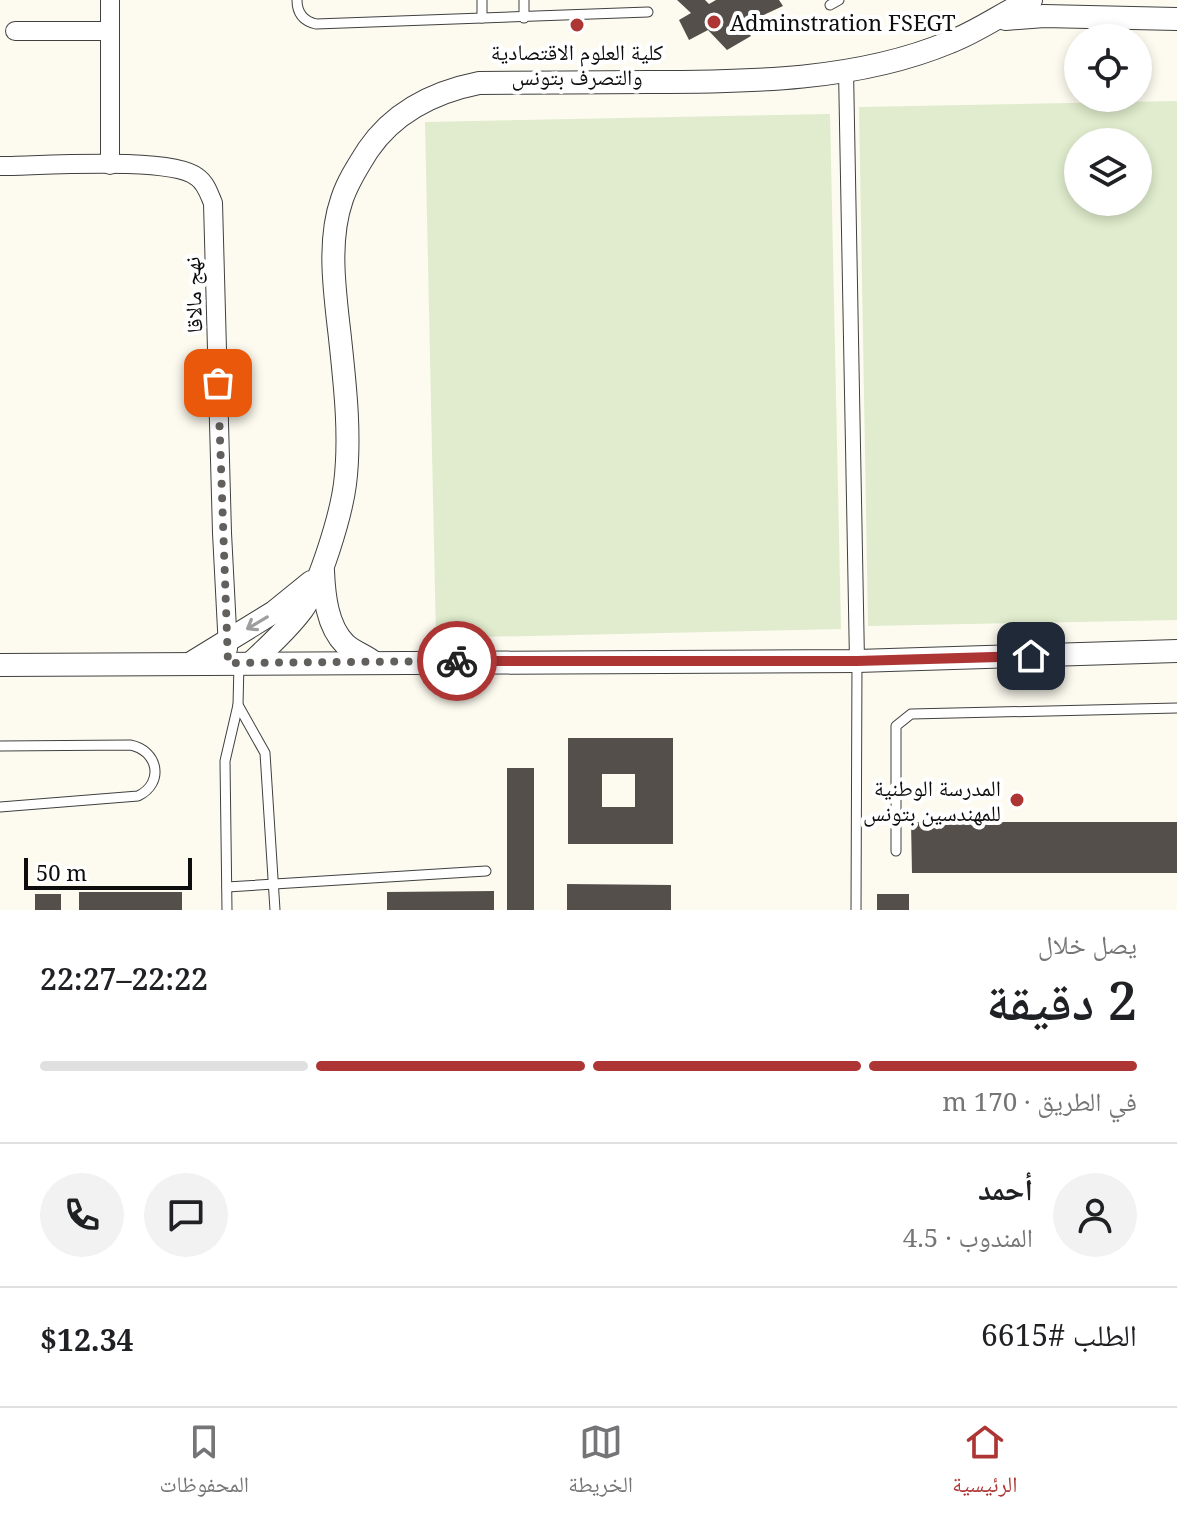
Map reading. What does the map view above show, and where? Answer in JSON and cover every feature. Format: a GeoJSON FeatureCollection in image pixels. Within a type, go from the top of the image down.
{"type":"FeatureCollection","features":[{"type":"Feature","properties":{"kind":"street"},"geometry":{"type":"LineString","coordinates":[[110,0],[110,165]]}},
{"type":"Feature","properties":{"kind":"street"},"geometry":{"type":"LineString","coordinates":[[240,663],[282,633],[309,599],[340,513],[345,481],[344,381],[334,284],[335,240],[341,201],[354,171],[398,116],[449,89],[479,83],[699,82],[787,78],[846,70],[950,43],[1031,0]]}},
{"type":"Feature","properties":{"kind":"street"},"geometry":{"type":"LineString","coordinates":[[988,23],[1017,16],[1177,19]]}},
{"type":"Feature","properties":{"kind":"street"},"geometry":{"type":"LineString","coordinates":[[15,31],[110,31]]}},
{"type":"Feature","properties":{"kind":"street"},"geometry":{"type":"LineString","coordinates":[[846,70],[857,661]]}},
{"type":"Feature","properties":{"kind":"street","name":"نهج مالاقا"},"geometry":{"type":"LineString","coordinates":[[0,166],[177,168],[197,176],[207,187],[213,203],[222,517],[229,640],[240,663]]}},
{"type":"Feature","properties":{"kind":"street"},"geometry":{"type":"LineString","coordinates":[[191,663],[301,593],[320,569]]}},
{"type":"Feature","properties":{"kind":"street"},"geometry":{"type":"LineString","coordinates":[[320,569],[327,610],[335,630],[345,644],[373,661]]}},
{"type":"Feature","properties":{"kind":"street"},"geometry":{"type":"LineString","coordinates":[[0,665],[857,661],[1177,651]]}},
{"type":"Feature","properties":{"kind":"lane"},"geometry":{"type":"LineString","coordinates":[[297,0],[299,14],[316,24],[648,12]]}},
{"type":"Feature","properties":{"kind":"lane"},"geometry":{"type":"LineString","coordinates":[[482,0],[482,18]]}},
{"type":"Feature","properties":{"kind":"lane"},"geometry":{"type":"LineString","coordinates":[[524,0],[524,18]]}},
{"type":"Feature","properties":{"kind":"lane"},"geometry":{"type":"LineString","coordinates":[[856,910],[857,661]]}},
{"type":"Feature","properties":{"kind":"lane"},"geometry":{"type":"LineString","coordinates":[[227,910],[225,761],[238,705],[240,663]]}},
{"type":"Feature","properties":{"kind":"lane"},"geometry":{"type":"LineString","coordinates":[[238,705],[265,753],[275,910]]}},
{"type":"Feature","properties":{"kind":"lane"},"geometry":{"type":"LineString","coordinates":[[896,851],[896,726],[911,714],[1177,708]]}},
{"type":"Feature","properties":{"kind":"lane"},"geometry":{"type":"LineString","coordinates":[[0,746],[130,745],[145,750],[155,763],[156,771],[151,786],[138,796],[0,807]]}},
{"type":"Feature","properties":{"kind":"lane"},"geometry":{"type":"LineString","coordinates":[[227,887],[486,871]]}},
{"type":"Feature","properties":{"kind":"green space"},"geometry":{"type":"Polygon","coordinates":[[[1152,101],[1177,101],[1177,620],[868,626],[859,107],[1064,103],[1064,112],[1152,112],[1152,101]]]}},
{"type":"Feature","properties":{"kind":"green space"},"geometry":{"type":"Polygon","coordinates":[[[830,114],[841,629],[436,638],[425,122],[830,114]]]}},
{"type":"Feature","properties":{"kind":"building","name":"Adminstration FSEGT"},"geometry":{"type":"Polygon","coordinates":[[[677,0],[705,0],[709,4],[716,0],[779,0],[783,6],[742,25],[751,36],[727,50],[708,30],[689,40],[679,20],[691,13],[677,0]]]}},
{"type":"Feature","properties":{"kind":"building"},"geometry":{"type":"Polygon","coordinates":[[[568,738],[673,738],[673,844],[568,844],[568,738]],[[602,774],[602,807],[635,807],[635,774],[602,774]]]}},
{"type":"Feature","properties":{"kind":"building"},"geometry":{"type":"Polygon","coordinates":[[[507,768],[534,768],[534,910],[507,910],[507,768]]]}},
{"type":"Feature","properties":{"kind":"building"},"geometry":{"type":"Polygon","coordinates":[[[911,822],[1177,822],[1177,873],[912,873],[911,822]]]}},
{"type":"Feature","properties":{"kind":"building"},"geometry":{"type":"Polygon","coordinates":[[[567,884],[671,885],[671,910],[567,910],[567,884]]]}},
{"type":"Feature","properties":{"kind":"building"},"geometry":{"type":"Polygon","coordinates":[[[494,891],[494,910],[387,910],[387,892],[494,891]]]}},
{"type":"Feature","properties":{"kind":"building"},"geometry":{"type":"Polygon","coordinates":[[[79,892],[182,892],[182,910],[79,910],[79,892]]]}},
{"type":"Feature","properties":{"kind":"building"},"geometry":{"type":"Polygon","coordinates":[[[35,894],[61,894],[61,910],[35,910],[35,894]]]}},
{"type":"Feature","properties":{"kind":"building"},"geometry":{"type":"Polygon","coordinates":[[[877,894],[909,894],[909,910],[877,910],[877,894]]]}},
{"type":"Feature","properties":{"kind":"way so far"},"geometry":{"type":"LineString","coordinates":[[218,383],[228,663],[457,661]]}},
{"type":"Feature","properties":{"kind":"place","name":"Adminstration FSEGT"},"geometry":{"type":"Point","coordinates":[714,22]}},
{"type":"Feature","properties":{"kind":"place","name":"كلية العلوم الاقتصادية والتصرف بتونس"},"geometry":{"type":"Point","coordinates":[577,25]}},
{"type":"Feature","properties":{"kind":"place","name":"المدرسة الوطنية للمهندسين بتونس"},"geometry":{"type":"Point","coordinates":[1017,800]}},
{"type":"Feature","properties":{"kind":"route"},"geometry":{"type":"LineString","coordinates":[[457,661],[857,661],[1031,656]]}}]}
